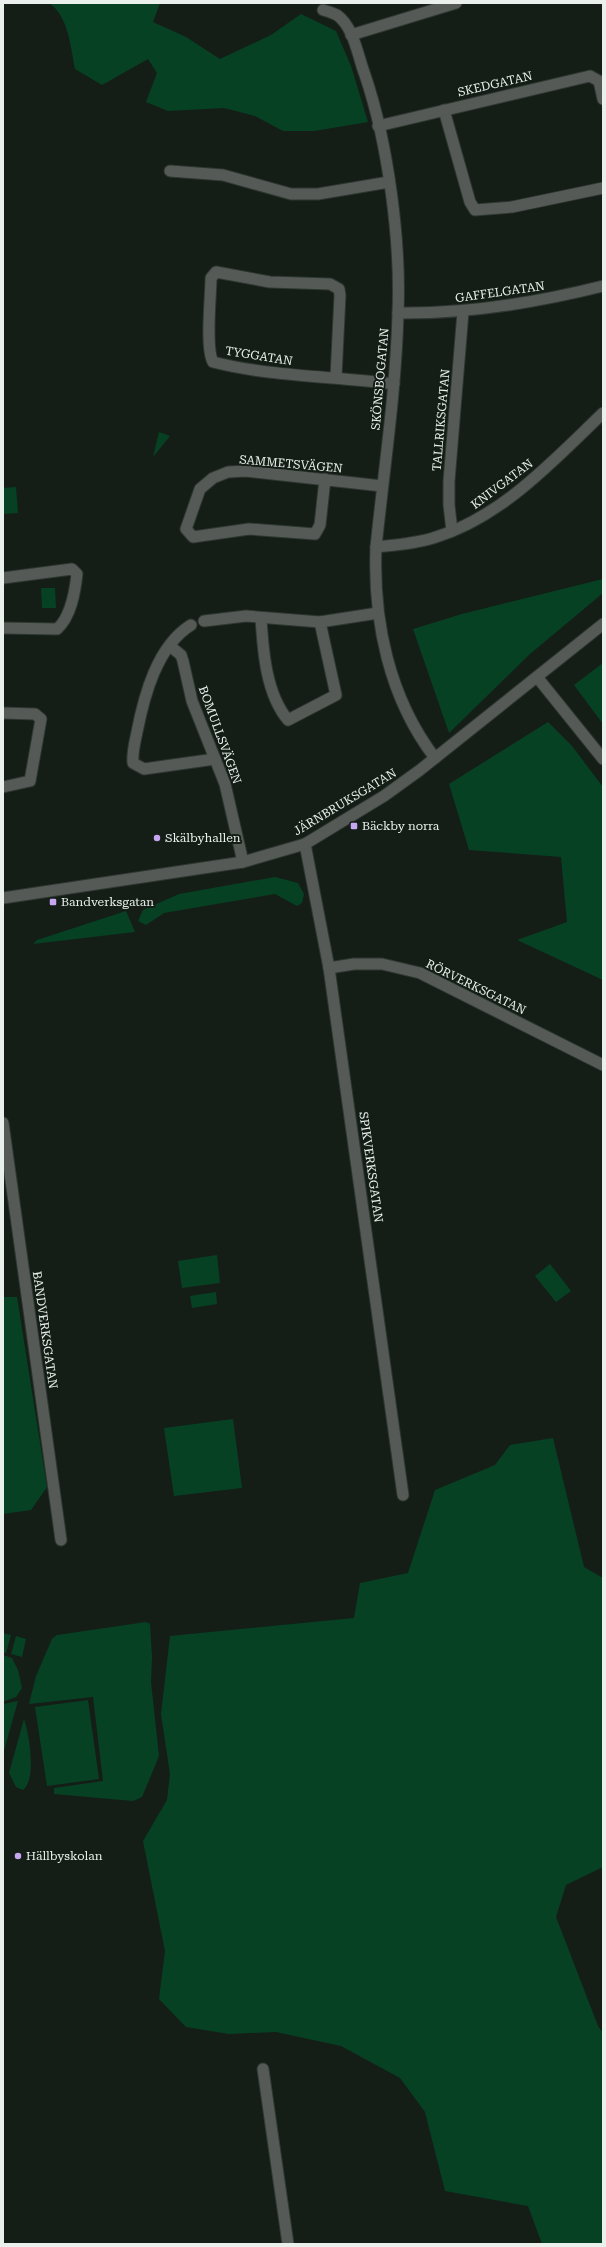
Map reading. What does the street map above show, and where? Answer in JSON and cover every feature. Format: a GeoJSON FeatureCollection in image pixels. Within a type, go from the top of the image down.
{"type":"FeatureCollection","features":[{"type":"Feature","properties":{"kind":"street"},"geometry":{"type":"LineString","coordinates":[[351,35],[456,3]]}},
{"type":"Feature","properties":{"kind":"street","name":"SKÖNSBOGATAN"},"geometry":{"type":"LineString","coordinates":[[323,10],[337,15],[351,35],[370,90],[389,182],[398,264],[398,313],[394,384],[376,547],[375,572],[378,613],[396,688],[415,731],[435,758]]}},
{"type":"Feature","properties":{"kind":"street","name":"SKEDGATAN"},"geometry":{"type":"LineString","coordinates":[[378,126],[590,76],[599,81],[603,99]]}},
{"type":"Feature","properties":{"kind":"street"},"geometry":{"type":"LineString","coordinates":[[444,110],[470,202],[475,210],[512,207],[603,188]]}},
{"type":"Feature","properties":{"kind":"street"},"geometry":{"type":"LineString","coordinates":[[170,171],[223,175],[291,194],[318,194],[389,182]]}},
{"type":"Feature","properties":{"kind":"street","name":"TYGGATAN"},"geometry":{"type":"LineString","coordinates":[[336,377],[340,295],[339,289],[330,284],[270,282],[218,272],[211,278],[209,331],[210,357],[213,362],[279,374],[336,377],[394,384]]}},
{"type":"Feature","properties":{"kind":"street","name":"GAFFELGATAN"},"geometry":{"type":"LineString","coordinates":[[398,313],[463,312],[530,303],[603,286]]}},
{"type":"Feature","properties":{"kind":"street","name":"TALLRIKSGATAN"},"geometry":{"type":"LineString","coordinates":[[452,531],[449,481],[463,312]]}},
{"type":"Feature","properties":{"kind":"street","name":"KNIVGATAN"},"geometry":{"type":"LineString","coordinates":[[376,547],[414,542],[452,531],[476,520],[516,493],[603,414]]}},
{"type":"Feature","properties":{"kind":"street","name":"SAMMETSVÄGEN"},"geometry":{"type":"LineString","coordinates":[[325,479],[320,526],[315,534],[249,529],[193,537],[186,529],[200,489],[213,478],[228,472],[246,471],[325,479],[382,486]]}},
{"type":"Feature","properties":{"kind":"street"},"geometry":{"type":"LineString","coordinates":[[3,578],[72,569],[77,574],[76,588],[64,623],[57,629],[3,628]]}},
{"type":"Feature","properties":{"kind":"street"},"geometry":{"type":"LineString","coordinates":[[204,621],[246,616],[320,622],[378,613]]}},
{"type":"Feature","properties":{"kind":"street"},"geometry":{"type":"LineString","coordinates":[[261,618],[263,649],[270,679],[276,699],[288,720],[295,718],[336,695],[320,622]]}},
{"type":"Feature","properties":{"kind":"street","name":"JÄRNBRUKSGATAN"},"geometry":{"type":"LineString","coordinates":[[3,898],[244,862],[305,844],[384,796],[435,758],[603,624]]}},
{"type":"Feature","properties":{"kind":"street"},"geometry":{"type":"LineString","coordinates":[[191,625],[178,634],[155,672],[144,700],[134,748],[133,762],[144,769],[215,759]]}},
{"type":"Feature","properties":{"kind":"street","name":"BOMULLSVÄGEN"},"geometry":{"type":"LineString","coordinates":[[170,646],[181,655],[192,701],[225,784],[244,862]]}},
{"type":"Feature","properties":{"kind":"street"},"geometry":{"type":"LineString","coordinates":[[537,677],[603,759]]}},
{"type":"Feature","properties":{"kind":"street"},"geometry":{"type":"LineString","coordinates":[[3,713],[35,714],[41,719],[30,781],[3,787]]}},
{"type":"Feature","properties":{"kind":"street","name":"SPIKVERKSGATAN"},"geometry":{"type":"LineString","coordinates":[[305,844],[329,968],[403,1495]]}},
{"type":"Feature","properties":{"kind":"street","name":"RÖRVERKSGATAN"},"geometry":{"type":"LineString","coordinates":[[329,968],[354,964],[382,964],[420,973],[603,1065]]}},
{"type":"Feature","properties":{"kind":"street","name":"BANDVERKSGATAN"},"geometry":{"type":"LineString","coordinates":[[3,1123],[61,1540]]}},
{"type":"Feature","properties":{"kind":"street"},"geometry":{"type":"LineString","coordinates":[[263,2069],[288,2244]]}},
{"type":"Feature","properties":{"kind":"green space"},"geometry":{"type":"Polygon","coordinates":[[[49,3],[160,3],[153,22],[186,37],[220,59],[271,35],[301,14],[336,31],[351,66],[368,122],[314,131],[283,131],[255,116],[224,108],[168,111],[146,102],[157,73],[148,59],[102,85],[75,69],[65,24],[61,15],[49,3]]]}},
{"type":"Feature","properties":{"kind":"green space"},"geometry":{"type":"Polygon","coordinates":[[[159,432],[170,436],[153,457],[159,432]]]}},
{"type":"Feature","properties":{"kind":"green space"},"geometry":{"type":"Polygon","coordinates":[[[16,487],[18,513],[3,514],[3,488],[16,487]]]}},
{"type":"Feature","properties":{"kind":"green space"},"geometry":{"type":"Polygon","coordinates":[[[603,579],[603,593],[530,654],[449,733],[413,629],[462,614],[603,579]]]}},
{"type":"Feature","properties":{"kind":"green space"},"geometry":{"type":"Polygon","coordinates":[[[41,588],[55,588],[56,608],[42,608],[41,588]]]}},
{"type":"Feature","properties":{"kind":"green space"},"geometry":{"type":"Polygon","coordinates":[[[603,663],[603,724],[574,685],[603,663]]]}},
{"type":"Feature","properties":{"kind":"green space"},"geometry":{"type":"Polygon","coordinates":[[[548,722],[572,746],[603,787],[603,980],[517,940],[567,922],[561,857],[469,850],[449,784],[548,722]]]}},
{"type":"Feature","properties":{"kind":"green space"},"geometry":{"type":"Polygon","coordinates":[[[275,877],[298,883],[304,894],[302,903],[297,906],[275,894],[164,913],[146,925],[138,921],[143,910],[179,894],[275,877]]]}},
{"type":"Feature","properties":{"kind":"green space"},"geometry":{"type":"Polygon","coordinates":[[[126,911],[135,932],[33,944],[37,940],[126,911]]]}},
{"type":"Feature","properties":{"kind":"green space"},"geometry":{"type":"Polygon","coordinates":[[[217,1255],[220,1283],[182,1288],[178,1261],[217,1255]]]}},
{"type":"Feature","properties":{"kind":"green space"},"geometry":{"type":"Polygon","coordinates":[[[550,1264],[571,1291],[556,1302],[535,1276],[550,1264]]]}},
{"type":"Feature","properties":{"kind":"green space"},"geometry":{"type":"Polygon","coordinates":[[[216,1292],[217,1304],[192,1308],[190,1296],[216,1292]]]}},
{"type":"Feature","properties":{"kind":"green space"},"geometry":{"type":"Polygon","coordinates":[[[3,1297],[17,1297],[47,1487],[31,1510],[3,1514],[3,1297]]]}},
{"type":"Feature","properties":{"kind":"green space"},"geometry":{"type":"Polygon","coordinates":[[[233,1419],[242,1488],[174,1496],[164,1428],[233,1419]]]}},
{"type":"Feature","properties":{"kind":"green space"},"geometry":{"type":"Polygon","coordinates":[[[553,1438],[584,1567],[603,1578],[603,1867],[566,1885],[556,1917],[598,2026],[603,2033],[603,2244],[542,2244],[528,2206],[445,2191],[425,2112],[400,2078],[341,2046],[276,2032],[229,2034],[186,2027],[159,1999],[165,1951],[143,1841],[167,1800],[170,1774],[161,1714],[170,1636],[354,1618],[360,1583],[408,1573],[435,1490],[495,1465],[510,1445],[553,1438]]]}},
{"type":"Feature","properties":{"kind":"green space"},"geometry":{"type":"Polygon","coordinates":[[[146,1622],[150,1624],[152,1657],[151,1682],[159,1756],[142,1797],[133,1801],[54,1794],[54,1788],[103,1781],[93,1697],[29,1704],[36,1676],[52,1639],[57,1635],[146,1622]]]}},
{"type":"Feature","properties":{"kind":"green space"},"geometry":{"type":"Polygon","coordinates":[[[3,1633],[11,1635],[6,1653],[3,1653],[3,1633]]]}},
{"type":"Feature","properties":{"kind":"green space"},"geometry":{"type":"Polygon","coordinates":[[[16,1636],[26,1639],[22,1657],[11,1654],[16,1636]]]}},
{"type":"Feature","properties":{"kind":"green space"},"geometry":{"type":"Polygon","coordinates":[[[3,1655],[12,1658],[18,1670],[22,1688],[16,1697],[3,1702],[3,1655]]]}},
{"type":"Feature","properties":{"kind":"green space"},"geometry":{"type":"Polygon","coordinates":[[[88,1700],[99,1779],[47,1786],[35,1707],[88,1700]]]}},
{"type":"Feature","properties":{"kind":"green space"},"geometry":{"type":"Polygon","coordinates":[[[18,1701],[3,1754],[3,1704],[18,1701]]]}},
{"type":"Feature","properties":{"kind":"green space"},"geometry":{"type":"Polygon","coordinates":[[[24,1719],[30,1745],[31,1767],[30,1776],[23,1790],[16,1787],[9,1773],[24,1719]]]}},
{"type":"Feature","properties":{"kind":"place","name":"Bäckby norra"},"geometry":{"type":"Point","coordinates":[354,826]}},
{"type":"Feature","properties":{"kind":"place","name":"Skälbyhallen"},"geometry":{"type":"Point","coordinates":[157,838]}},
{"type":"Feature","properties":{"kind":"place","name":"Bandverksgatan"},"geometry":{"type":"Point","coordinates":[53,902]}},
{"type":"Feature","properties":{"kind":"place","name":"Hällbyskolan"},"geometry":{"type":"Point","coordinates":[18,1856]}}]}
